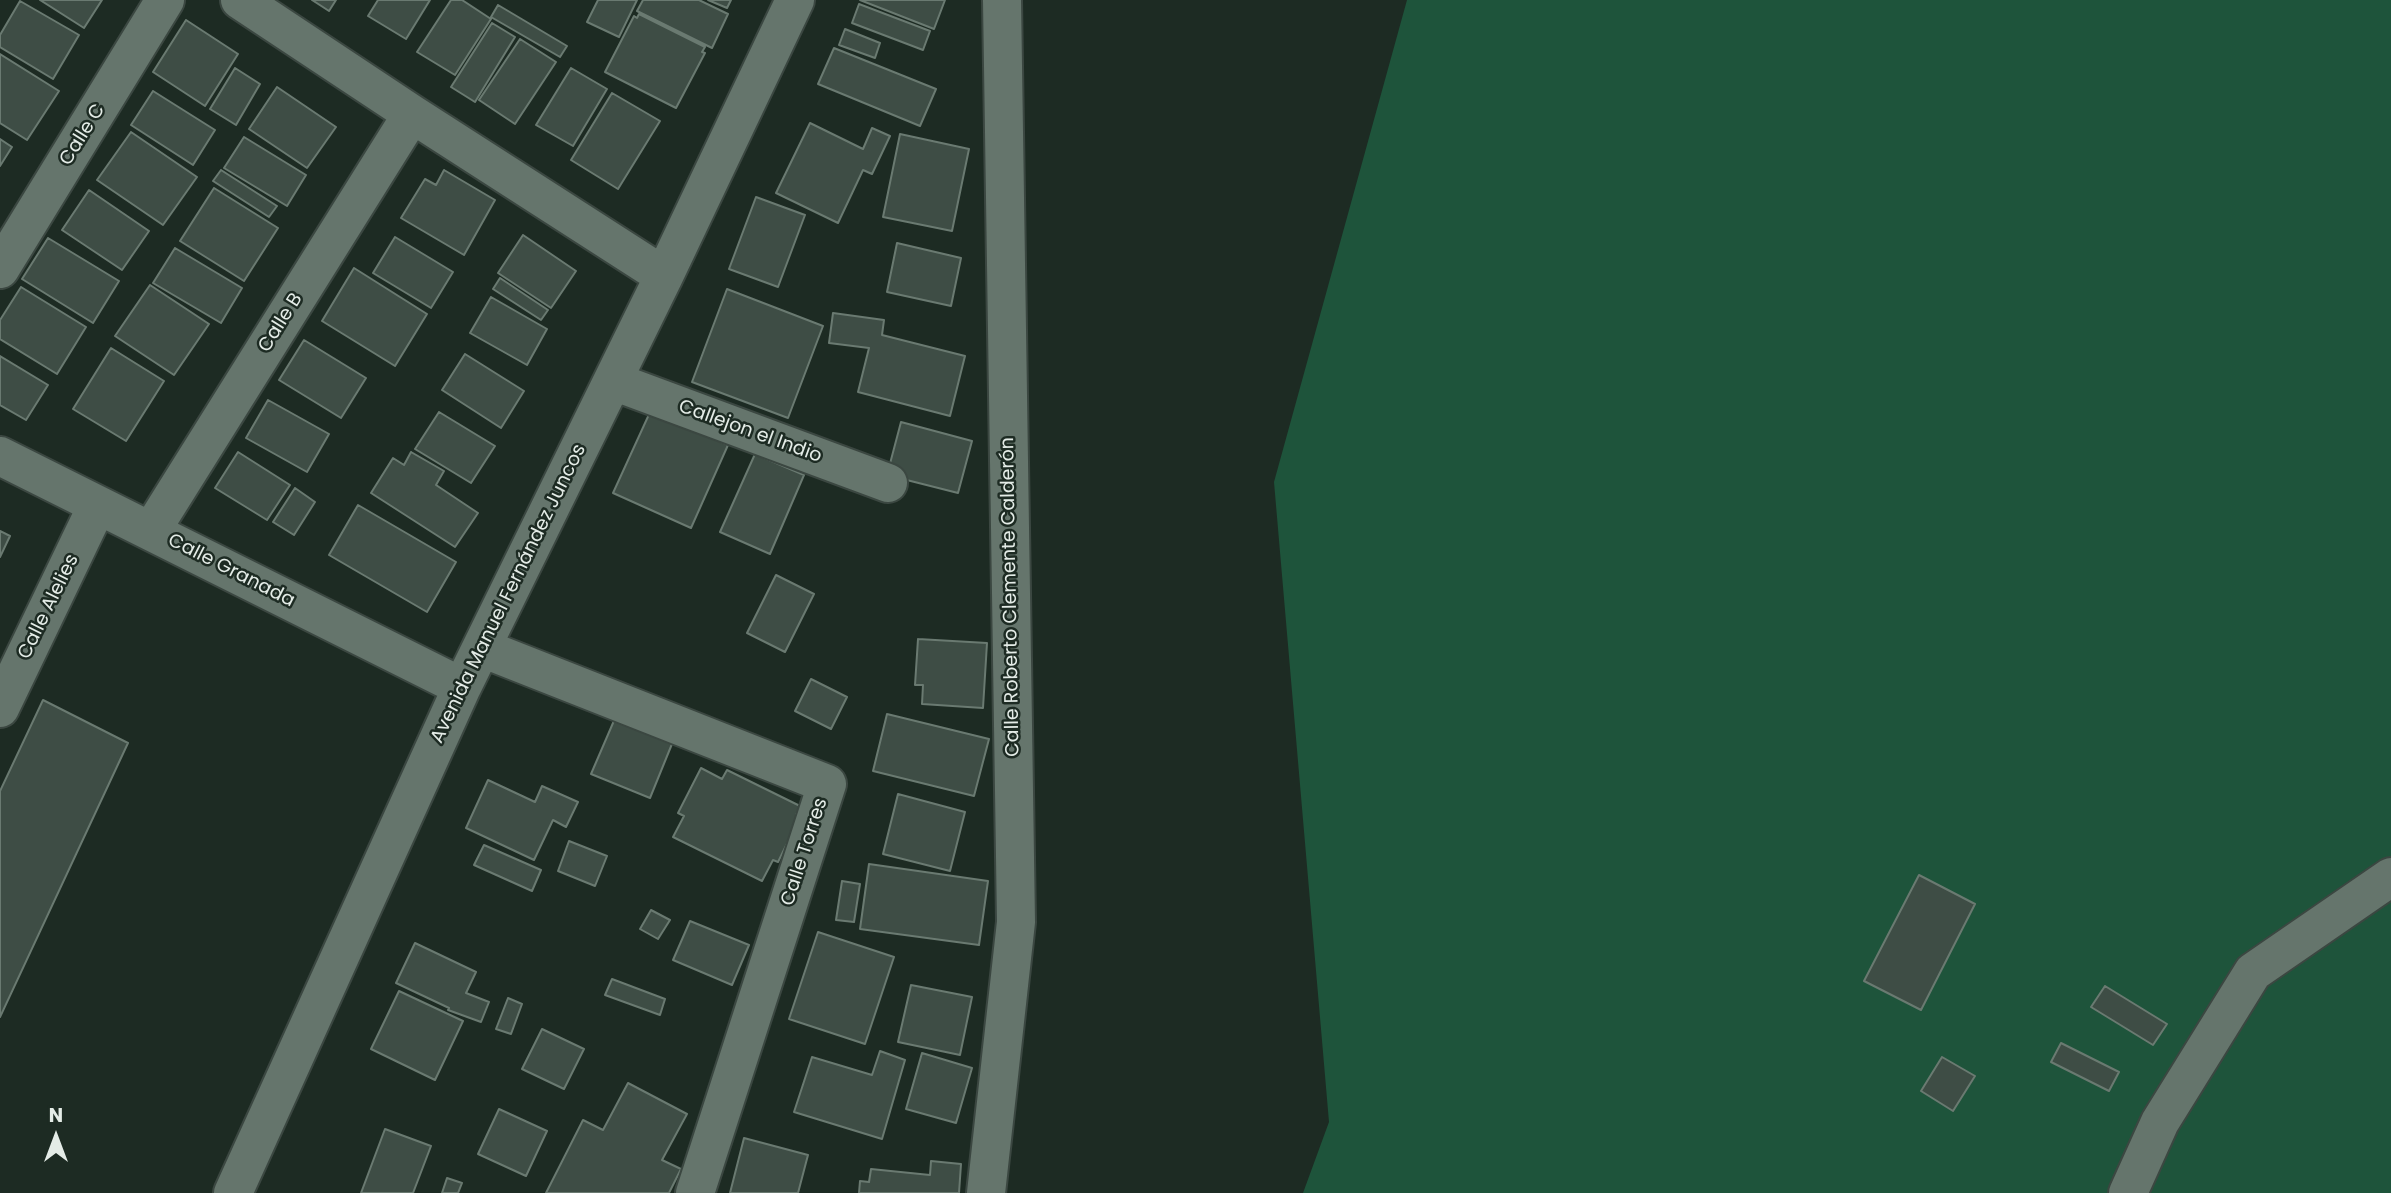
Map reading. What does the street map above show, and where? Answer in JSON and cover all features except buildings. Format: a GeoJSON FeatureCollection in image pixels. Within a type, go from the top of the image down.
{"type":"FeatureCollection","features":[{"type":"Feature","properties":{"kind":"street","name":"Calle C"},"geometry":{"type":"LineString","coordinates":[[0,269],[165,0]]}},
{"type":"Feature","properties":{"kind":"street"},"geometry":{"type":"LineString","coordinates":[[240,0],[664,276]]}},
{"type":"Feature","properties":{"kind":"street","name":"Avenida Manuel Fernández Juncos"},"geometry":{"type":"LineString","coordinates":[[233,1193],[462,687],[664,276],[795,0]]}},
{"type":"Feature","properties":{"kind":"street","name":"Calle Roberto Clemente Calderón"},"geometry":{"type":"LineString","coordinates":[[986,1193],[1016,922],[1002,0]]}},
{"type":"Feature","properties":{"kind":"street","name":"Calle B"},"geometry":{"type":"LineString","coordinates":[[151,531],[412,114]]}},
{"type":"Feature","properties":{"kind":"street","name":"Callejon el Indio"},"geometry":{"type":"LineString","coordinates":[[612,381],[888,483]]}},
{"type":"Feature","properties":{"kind":"street","name":"Calle Granada"},"geometry":{"type":"LineString","coordinates":[[0,456],[462,687]]}},
{"type":"Feature","properties":{"kind":"street","name":"Calle Alelies"},"geometry":{"type":"LineString","coordinates":[[0,708],[97,506]]}},
{"type":"Feature","properties":{"kind":"street","name":"Calle Torres"},"geometry":{"type":"LineString","coordinates":[[482,648],[827,784],[695,1193]]}},
{"type":"Feature","properties":{"kind":"street"},"geometry":{"type":"LineString","coordinates":[[2128,1193],[2160,1122],[2253,972],[2391,877]]}},
{"type":"Feature","properties":{"kind":"green space"},"geometry":{"type":"Polygon","coordinates":[[[1407,0],[2391,0],[2391,1193],[1303,1193],[1329,1122],[1274,482],[1407,0]]]}}]}
